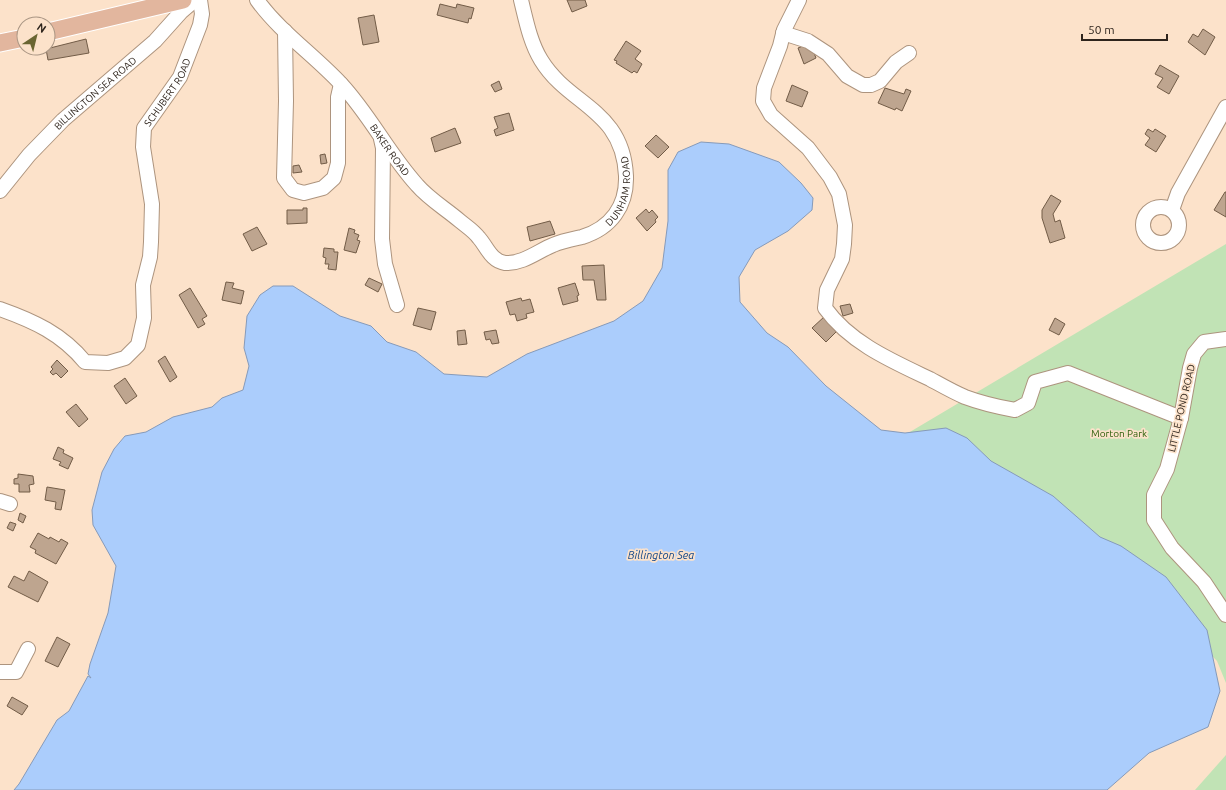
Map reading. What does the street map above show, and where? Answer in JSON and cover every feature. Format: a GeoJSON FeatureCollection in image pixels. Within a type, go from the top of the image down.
{"type":"FeatureCollection","features":[{"type":"Feature","properties":{"kind":"main road"},"geometry":{"type":"LineString","coordinates":[[56,30],[183,0]]}},
{"type":"Feature","properties":{"kind":"main road"},"geometry":{"type":"LineString","coordinates":[[0,43],[16,40]]}},
{"type":"Feature","properties":{"kind":"street","name":"BILLINGTON SEA ROAD"},"geometry":{"type":"LineString","coordinates":[[0,191],[29,155],[63,120],[154,41],[181,12],[195,0]]}},
{"type":"Feature","properties":{"kind":"street","name":"SCHUBERT ROAD"},"geometry":{"type":"LineString","coordinates":[[0,308],[28,318],[50,330],[73,347],[85,362],[108,363],[125,358],[138,345],[144,318],[143,285],[150,257],[152,204],[143,147],[144,128],[180,77],[200,25],[202,14],[200,0]]}},
{"type":"Feature","properties":{"kind":"street","name":"BAKER ROAD"},"geometry":{"type":"LineString","coordinates":[[257,0],[285,31],[341,84],[370,119],[380,139],[418,187],[473,232],[494,258],[504,263],[520,261],[542,251]]}},
{"type":"Feature","properties":{"kind":"street","name":"DUNHAM ROAD"},"geometry":{"type":"LineString","coordinates":[[521,0],[533,43],[541,60],[556,79],[598,113],[608,124],[623,157],[626,175],[623,202],[609,223],[594,233],[554,245],[542,251]]}},
{"type":"Feature","properties":{"kind":"street"},"geometry":{"type":"LineString","coordinates":[[799,0],[783,33],[780,46],[764,88],[763,101],[771,115],[808,148],[830,177],[839,194],[845,225],[844,244],[842,259],[827,290],[825,308],[835,322],[861,343],[892,361],[965,397],[991,405],[1015,410],[1028,403],[1035,382],[1068,373],[1181,418]]}},
{"type":"Feature","properties":{"kind":"street"},"geometry":{"type":"LineString","coordinates":[[285,31],[286,101],[284,178],[293,190],[304,193],[323,188],[334,178],[338,163],[338,97],[341,84]]}},
{"type":"Feature","properties":{"kind":"street"},"geometry":{"type":"LineString","coordinates":[[783,33],[813,44],[828,54],[847,76],[863,85],[871,85],[880,81],[896,62],[909,53]]}},
{"type":"Feature","properties":{"kind":"street"},"geometry":{"type":"LineString","coordinates":[[1172,210],[1178,193],[1226,107]]}},
{"type":"Feature","properties":{"kind":"street"},"geometry":{"type":"LineString","coordinates":[[380,139],[383,148],[382,239],[385,264],[397,305]]}},
{"type":"Feature","properties":{"kind":"street","name":"LITTLE POND ROAD"},"geometry":{"type":"LineString","coordinates":[[1226,339],[1204,342],[1194,354],[1181,418],[1167,469],[1154,495],[1154,520],[1172,548],[1204,582],[1226,615]]}},
{"type":"Feature","properties":{"kind":"street"},"geometry":{"type":"LineString","coordinates":[[0,672],[16,672],[28,649]]}},
{"type":"Feature","properties":{"kind":"green space","name":"Morton Park"},"geometry":{"type":"Polygon","coordinates":[[[1226,244],[1226,683],[1217,661],[1157,599],[893,442],[1226,244]]]}},
{"type":"Feature","properties":{"kind":"green space"},"geometry":{"type":"Polygon","coordinates":[[[1226,755],[1226,790],[1195,790],[1226,755]]]}},
{"type":"Feature","properties":{"kind":"water","name":"Billington Sea"},"geometry":{"type":"Polygon","coordinates":[[[701,142],[729,144],[779,162],[801,183],[813,198],[812,210],[788,231],[755,250],[739,277],[740,302],[767,333],[788,347],[826,386],[881,430],[905,433],[946,428],[967,438],[991,461],[1053,496],[1100,537],[1121,546],[1166,577],[1207,630],[1220,691],[1208,727],[1149,753],[1107,790],[14,790],[57,720],[69,711],[88,676],[91,678],[88,674],[90,664],[108,613],[116,566],[93,525],[92,510],[102,472],[114,449],[125,436],[146,432],[173,417],[212,407],[222,398],[243,390],[249,366],[244,348],[247,316],[260,295],[273,286],[293,286],[340,316],[371,326],[387,342],[416,352],[444,374],[487,377],[527,354],[614,321],[643,301],[662,268],[668,221],[668,170],[678,152],[701,142]]]}},
{"type":"Feature","properties":{"kind":"building"},"geometry":{"type":"Polygon","coordinates":[[[567,0],[585,0],[587,6],[572,12],[567,0]]]}},
{"type":"Feature","properties":{"kind":"building"},"geometry":{"type":"Polygon","coordinates":[[[440,4],[456,8],[457,4],[474,8],[471,19],[469,18],[468,23],[437,15],[440,4]]]}},
{"type":"Feature","properties":{"kind":"building"},"geometry":{"type":"Polygon","coordinates":[[[374,15],[379,42],[363,45],[358,18],[374,15]]]}},
{"type":"Feature","properties":{"kind":"building"},"geometry":{"type":"Polygon","coordinates":[[[1203,29],[1215,37],[1205,55],[1188,42],[1193,34],[1198,37],[1203,29]]]}},
{"type":"Feature","properties":{"kind":"building"},"geometry":{"type":"Polygon","coordinates":[[[86,39],[89,53],[48,60],[47,56],[56,56],[56,46],[86,39]]]}},
{"type":"Feature","properties":{"kind":"building"},"geometry":{"type":"Polygon","coordinates":[[[626,41],[641,51],[635,59],[642,64],[637,73],[634,71],[632,73],[616,63],[617,61],[614,60],[626,41]]]}},
{"type":"Feature","properties":{"kind":"building"},"geometry":{"type":"Polygon","coordinates":[[[810,43],[816,58],[804,64],[798,48],[810,43]]]}},
{"type":"Feature","properties":{"kind":"building"},"geometry":{"type":"Polygon","coordinates":[[[1160,65],[1179,76],[1169,94],[1157,87],[1163,78],[1155,74],[1160,65]]]}},
{"type":"Feature","properties":{"kind":"building"},"geometry":{"type":"Polygon","coordinates":[[[499,81],[502,89],[495,92],[491,85],[499,81]]]}},
{"type":"Feature","properties":{"kind":"building"},"geometry":{"type":"Polygon","coordinates":[[[792,85],[808,92],[802,107],[786,101],[792,85]]]}},
{"type":"Feature","properties":{"kind":"building"},"geometry":{"type":"Polygon","coordinates":[[[885,88],[904,94],[906,89],[911,91],[902,111],[896,108],[895,110],[878,103],[885,88]]]}},
{"type":"Feature","properties":{"kind":"building"},"geometry":{"type":"Polygon","coordinates":[[[509,113],[514,130],[496,136],[494,130],[498,128],[494,117],[509,113]]]}},
{"type":"Feature","properties":{"kind":"building"},"geometry":{"type":"Polygon","coordinates":[[[455,128],[461,143],[435,152],[431,138],[455,128]]]}},
{"type":"Feature","properties":{"kind":"building"},"geometry":{"type":"Polygon","coordinates":[[[1148,129],[1153,132],[1155,129],[1166,136],[1156,152],[1145,145],[1150,138],[1145,134],[1148,129]]]}},
{"type":"Feature","properties":{"kind":"building"},"geometry":{"type":"Polygon","coordinates":[[[656,135],[669,147],[658,158],[645,146],[656,135]]]}},
{"type":"Feature","properties":{"kind":"building"},"geometry":{"type":"Polygon","coordinates":[[[325,154],[327,163],[321,164],[320,155],[325,154]]]}},
{"type":"Feature","properties":{"kind":"building"},"geometry":{"type":"Polygon","coordinates":[[[299,165],[302,172],[293,173],[293,166],[299,165]]]}},
{"type":"Feature","properties":{"kind":"building"},"geometry":{"type":"Polygon","coordinates":[[[1226,192],[1226,217],[1214,210],[1226,192]]]}},
{"type":"Feature","properties":{"kind":"building"},"geometry":{"type":"Polygon","coordinates":[[[1051,195],[1061,201],[1053,214],[1055,222],[1060,220],[1065,238],[1050,243],[1042,218],[1042,210],[1051,195]]]}},
{"type":"Feature","properties":{"kind":"building"},"geometry":{"type":"Polygon","coordinates":[[[303,208],[307,208],[307,223],[287,224],[287,210],[303,210],[303,208]]]}},
{"type":"Feature","properties":{"kind":"building"},"geometry":{"type":"Polygon","coordinates":[[[646,209],[649,213],[652,210],[658,217],[655,220],[656,222],[647,231],[636,218],[646,209]]]}},
{"type":"Feature","properties":{"kind":"building"},"geometry":{"type":"Polygon","coordinates":[[[550,221],[555,234],[530,241],[527,227],[550,221]]]}},
{"type":"Feature","properties":{"kind":"building"},"geometry":{"type":"Polygon","coordinates":[[[257,227],[267,244],[252,251],[243,234],[257,227]]]}},
{"type":"Feature","properties":{"kind":"building"},"geometry":{"type":"Polygon","coordinates":[[[349,228],[355,230],[354,233],[359,235],[357,240],[360,241],[356,253],[344,250],[349,228]]]}},
{"type":"Feature","properties":{"kind":"building"},"geometry":{"type":"Polygon","coordinates":[[[324,248],[334,249],[334,252],[338,252],[336,270],[328,269],[329,264],[325,264],[326,258],[323,257],[324,248]]]}},
{"type":"Feature","properties":{"kind":"building"},"geometry":{"type":"Polygon","coordinates":[[[604,265],[606,300],[597,300],[594,280],[583,280],[582,266],[604,265]]]}},
{"type":"Feature","properties":{"kind":"building"},"geometry":{"type":"Polygon","coordinates":[[[369,278],[382,284],[378,292],[365,285],[369,278]]]}},
{"type":"Feature","properties":{"kind":"building"},"geometry":{"type":"Polygon","coordinates":[[[226,282],[234,283],[232,288],[244,291],[241,304],[222,300],[226,282]]]}},
{"type":"Feature","properties":{"kind":"building"},"geometry":{"type":"Polygon","coordinates":[[[575,283],[579,295],[577,296],[578,301],[563,305],[558,288],[575,283]]]}},
{"type":"Feature","properties":{"kind":"building"},"geometry":{"type":"Polygon","coordinates":[[[190,288],[207,316],[202,319],[205,324],[198,328],[179,295],[190,288]]]}},
{"type":"Feature","properties":{"kind":"building"},"geometry":{"type":"Polygon","coordinates":[[[521,298],[522,301],[530,299],[534,312],[526,314],[527,318],[517,321],[515,314],[510,315],[506,302],[521,298]]]}},
{"type":"Feature","properties":{"kind":"building"},"geometry":{"type":"Polygon","coordinates":[[[850,304],[853,313],[843,316],[840,306],[850,304]]]}},
{"type":"Feature","properties":{"kind":"building"},"geometry":{"type":"Polygon","coordinates":[[[418,308],[436,312],[431,330],[413,325],[418,308]]]}},
{"type":"Feature","properties":{"kind":"building"},"geometry":{"type":"Polygon","coordinates":[[[825,316],[836,332],[826,342],[812,328],[825,316]]]}},
{"type":"Feature","properties":{"kind":"building"},"geometry":{"type":"Polygon","coordinates":[[[1055,318],[1065,324],[1059,335],[1049,330],[1055,318]]]}},
{"type":"Feature","properties":{"kind":"building"},"geometry":{"type":"Polygon","coordinates":[[[465,330],[467,344],[458,345],[457,331],[465,330]]]}},
{"type":"Feature","properties":{"kind":"building"},"geometry":{"type":"Polygon","coordinates":[[[496,330],[499,343],[492,344],[490,339],[486,340],[484,332],[496,330]]]}},
{"type":"Feature","properties":{"kind":"building"},"geometry":{"type":"Polygon","coordinates":[[[165,356],[177,377],[170,382],[158,361],[165,356]]]}},
{"type":"Feature","properties":{"kind":"building"},"geometry":{"type":"Polygon","coordinates":[[[57,360],[68,371],[61,378],[56,373],[53,375],[50,372],[53,369],[51,367],[57,360]]]}},
{"type":"Feature","properties":{"kind":"building"},"geometry":{"type":"Polygon","coordinates":[[[125,378],[137,396],[126,404],[114,386],[125,378]]]}},
{"type":"Feature","properties":{"kind":"building"},"geometry":{"type":"Polygon","coordinates":[[[76,404],[88,419],[79,427],[66,412],[76,404]]]}},
{"type":"Feature","properties":{"kind":"building"},"geometry":{"type":"Polygon","coordinates":[[[58,447],[64,450],[63,453],[73,458],[68,469],[59,465],[61,462],[53,459],[58,447]]]}},
{"type":"Feature","properties":{"kind":"building"},"geometry":{"type":"Polygon","coordinates":[[[18,474],[33,476],[34,484],[29,485],[30,492],[19,492],[19,484],[14,484],[14,479],[18,478],[18,474]]]}},
{"type":"Feature","properties":{"kind":"building"},"geometry":{"type":"Polygon","coordinates":[[[47,487],[65,490],[61,510],[55,509],[56,502],[45,500],[47,487]]]}},
{"type":"Feature","properties":{"kind":"building"},"geometry":{"type":"Polygon","coordinates":[[[20,513],[26,516],[23,523],[18,520],[20,513]]]}},
{"type":"Feature","properties":{"kind":"building"},"geometry":{"type":"Polygon","coordinates":[[[10,522],[16,524],[13,531],[7,528],[10,522]]]}},
{"type":"Feature","properties":{"kind":"building"},"geometry":{"type":"Polygon","coordinates":[[[38,533],[49,539],[50,537],[59,542],[61,539],[68,543],[56,564],[35,553],[36,550],[30,547],[38,533]]]}},
{"type":"Feature","properties":{"kind":"building"},"geometry":{"type":"Polygon","coordinates":[[[29,571],[48,582],[38,602],[8,587],[14,576],[24,581],[29,571]]]}},
{"type":"Feature","properties":{"kind":"building"},"geometry":{"type":"Polygon","coordinates":[[[57,637],[70,644],[58,667],[45,661],[57,637]]]}},
{"type":"Feature","properties":{"kind":"building"},"geometry":{"type":"Polygon","coordinates":[[[12,697],[28,706],[22,715],[7,706],[12,697]]]}}]}
